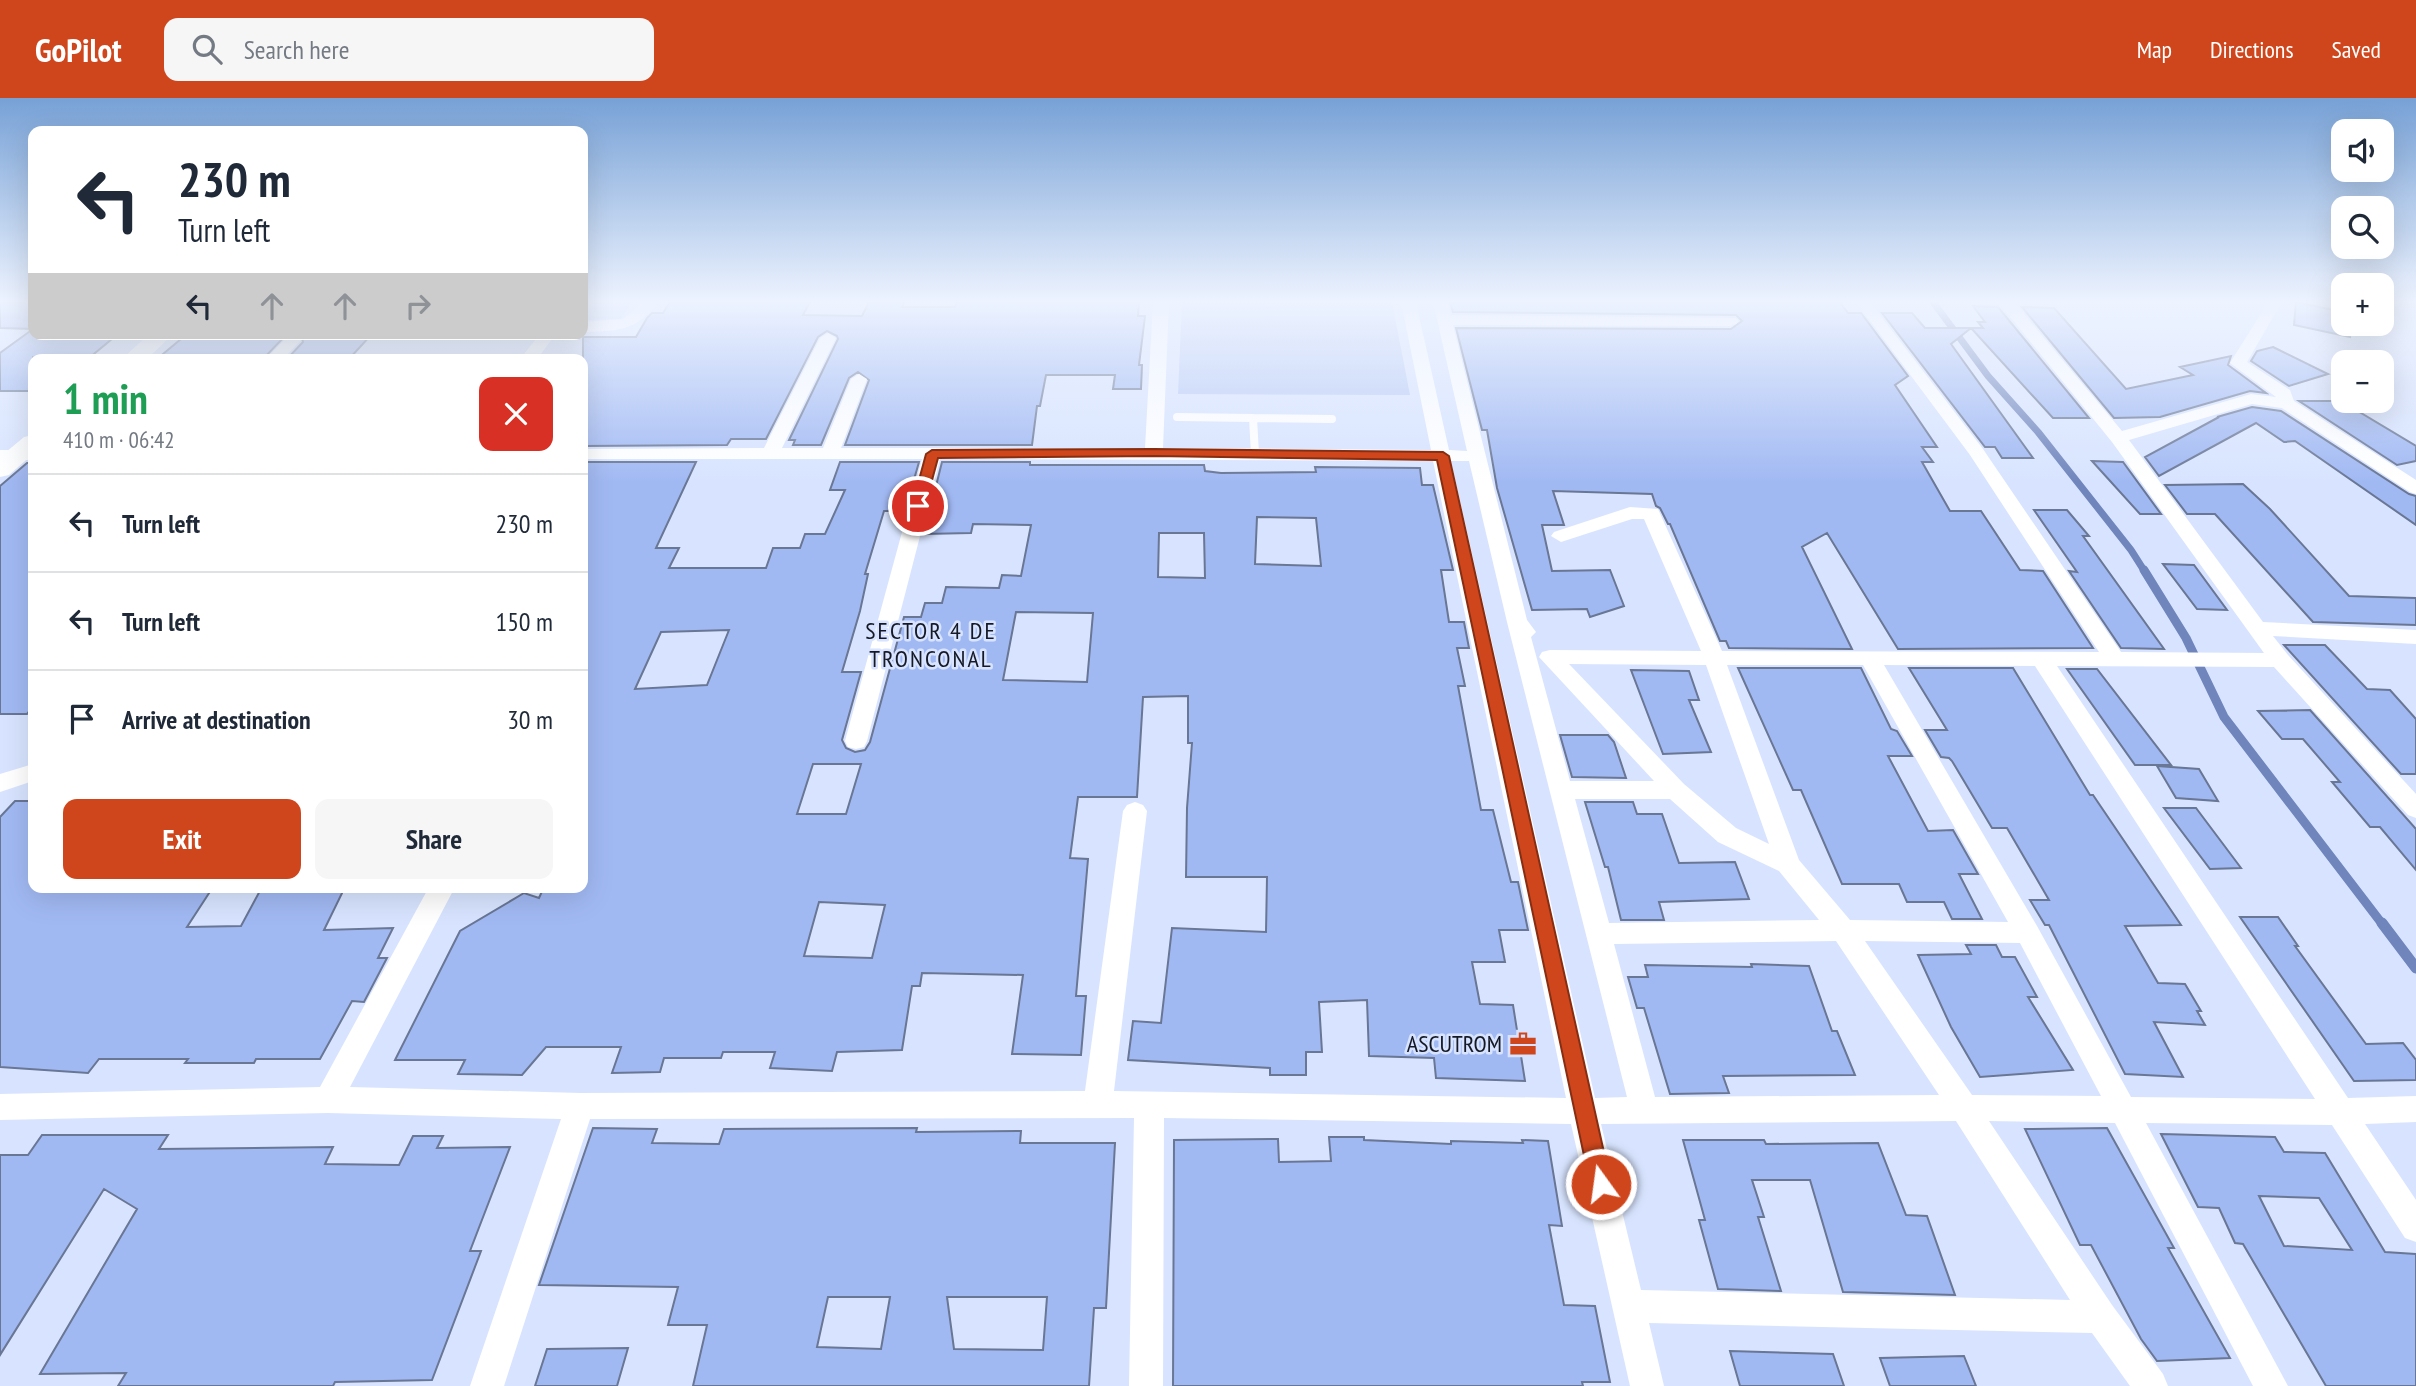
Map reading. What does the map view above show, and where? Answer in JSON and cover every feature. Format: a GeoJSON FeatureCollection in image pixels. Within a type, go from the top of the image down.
{"type":"FeatureCollection","features":[{"type":"Feature","properties":{"kind":"street"},"geometry":{"type":"LineString","coordinates":[[770,454],[816,362]]}},
{"type":"Feature","properties":{"kind":"street"},"geometry":{"type":"LineString","coordinates":[[1154,453],[1158,362]]}},
{"type":"Feature","properties":{"kind":"street"},"geometry":{"type":"LineString","coordinates":[[1422,362],[1583,1111],[1647,1386]]}},
{"type":"Feature","properties":{"kind":"street"},"geometry":{"type":"LineString","coordinates":[[1454,362],[1517,622],[1644,1109]]}},
{"type":"Feature","properties":{"kind":"street"},"geometry":{"type":"LineString","coordinates":[[1909,362],[1978,453],[2114,658]]}},
{"type":"Feature","properties":{"kind":"street"},"geometry":{"type":"LineString","coordinates":[[2055,362],[2118,438],[2280,660],[2416,809]]}},
{"type":"Feature","properties":{"kind":"street"},"geometry":{"type":"LineString","coordinates":[[2239,362],[2284,394],[2286,403]]}},
{"type":"Feature","properties":{"kind":"street"},"geometry":{"type":"LineString","coordinates":[[830,454],[859,379]]}},
{"type":"Feature","properties":{"kind":"street"},"geometry":{"type":"LineString","coordinates":[[2118,438],[2251,400],[2286,403],[2416,488]]}},
{"type":"Feature","properties":{"kind":"street"},"geometry":{"type":"LineString","coordinates":[[14,455],[28,431]]}},
{"type":"Feature","properties":{"kind":"street"},"geometry":{"type":"LineString","coordinates":[[588,454],[1154,453],[1477,456]]}},
{"type":"Feature","properties":{"kind":"street"},"geometry":{"type":"LineString","coordinates":[[856,741],[932,454]]}},
{"type":"Feature","properties":{"kind":"street"},"geometry":{"type":"LineString","coordinates":[[1560,536],[1630,513],[1651,513],[1714,657],[1788,864],[1843,930],[1965,1108],[2100,1317],[2151,1386]]}},
{"type":"Feature","properties":{"kind":"street"},"geometry":{"type":"LineString","coordinates":[[1517,622],[1676,790],[1727,835],[1788,864]]}},
{"type":"Feature","properties":{"kind":"street"},"geometry":{"type":"LineString","coordinates":[[2255,628],[2416,637]]}},
{"type":"Feature","properties":{"kind":"street"},"geometry":{"type":"LineString","coordinates":[[1550,657],[2280,660]]}},
{"type":"Feature","properties":{"kind":"street"},"geometry":{"type":"LineString","coordinates":[[2041,658],[2416,1227]]}},
{"type":"Feature","properties":{"kind":"street"},"geometry":{"type":"LineString","coordinates":[[1870,659],[2028,933],[2271,1386]]}},
{"type":"Feature","properties":{"kind":"street"},"geometry":{"type":"LineString","coordinates":[[0,783],[28,774]]}},
{"type":"Feature","properties":{"kind":"street"},"geometry":{"type":"LineString","coordinates":[[1561,790],[1676,790]]}},
{"type":"Feature","properties":{"kind":"street"},"geometry":{"type":"LineString","coordinates":[[1098,1104],[1135,811]]}},
{"type":"Feature","properties":{"kind":"street"},"geometry":{"type":"LineString","coordinates":[[328,1100],[439,893]]}},
{"type":"Feature","properties":{"kind":"street"},"geometry":{"type":"LineString","coordinates":[[1600,934],[1843,930],[2028,933]]}},
{"type":"Feature","properties":{"kind":"street"},"geometry":{"type":"LineString","coordinates":[[0,1107],[328,1100],[580,1106],[1098,1104],[1583,1111],[2122,1108],[2338,1112],[2415,1109]]}},
{"type":"Feature","properties":{"kind":"street"},"geometry":{"type":"LineString","coordinates":[[487,1386],[580,1106]]}},
{"type":"Feature","properties":{"kind":"street"},"geometry":{"type":"LineString","coordinates":[[1146,1386],[1149,1106]]}},
{"type":"Feature","properties":{"kind":"street"},"geometry":{"type":"LineString","coordinates":[[1630,1306],[2100,1317]]}},
{"type":"Feature","properties":{"kind":"lane"},"geometry":{"type":"LineString","coordinates":[[1177,417],[1332,419]]}},
{"type":"Feature","properties":{"kind":"lane"},"geometry":{"type":"LineString","coordinates":[[1253,418],[1255,454]]}},
{"type":"Feature","properties":{"kind":"shaded area"},"geometry":{"type":"Polygon","coordinates":[[[1179,362],[1404,362],[1410,395],[1178,394],[1179,362]]]}},
{"type":"Feature","properties":{"kind":"building"},"geometry":{"type":"Polygon","coordinates":[[[0,362],[28,362],[28,391],[0,391],[0,362]]]}},
{"type":"Feature","properties":{"kind":"building"},"geometry":{"type":"Polygon","coordinates":[[[588,362],[805,362],[766,439],[731,439],[727,445],[588,446],[588,362]]]}},
{"type":"Feature","properties":{"kind":"building"},"geometry":{"type":"Polygon","coordinates":[[[827,362],[1139,362],[1139,365],[1142,365],[1141,389],[1113,389],[1115,375],[1046,375],[1040,406],[1037,406],[1032,445],[845,445],[869,380],[858,372],[849,378],[821,445],[793,445],[795,440],[789,440],[827,362]]]}},
{"type":"Feature","properties":{"kind":"building"},"geometry":{"type":"Polygon","coordinates":[[[1465,362],[1898,362],[1908,376],[1895,385],[1937,447],[1922,447],[1933,462],[1922,462],[1950,511],[1981,511],[2020,570],[2043,571],[2093,648],[1898,649],[1827,533],[1802,547],[1852,649],[1729,648],[1726,641],[1720,641],[1670,524],[1656,506],[1652,494],[1553,491],[1564,525],[1542,525],[1552,571],[1610,570],[1624,606],[1590,617],[1587,609],[1532,610],[1497,488],[1487,430],[1482,430],[1465,362]]]}},
{"type":"Feature","properties":{"kind":"building"},"geometry":{"type":"Polygon","coordinates":[[[1920,362],[1964,362],[2033,458],[2002,458],[1995,447],[1985,447],[1920,362]]]}},
{"type":"Feature","properties":{"kind":"building"},"geometry":{"type":"Polygon","coordinates":[[[2002,362],[2043,362],[2089,418],[2053,418],[2002,362]]]}},
{"type":"Feature","properties":{"kind":"building"},"geometry":{"type":"Polygon","coordinates":[[[2068,362],[2102,362],[2126,389],[2193,375],[2180,367],[2203,362],[2229,362],[2228,365],[2266,393],[2250,391],[2160,417],[2114,418],[2068,362]]]}},
{"type":"Feature","properties":{"kind":"building"},"geometry":{"type":"Polygon","coordinates":[[[2253,362],[2304,362],[2328,374],[2289,386],[2253,362]]]}},
{"type":"Feature","properties":{"kind":"building"},"geometry":{"type":"Polygon","coordinates":[[[2299,401],[2331,401],[2331,413],[2361,413],[2416,446],[2416,461],[2397,465],[2299,401]]]}},
{"type":"Feature","properties":{"kind":"building"},"geometry":{"type":"Polygon","coordinates":[[[2252,407],[2281,411],[2416,496],[2416,525],[2295,441],[2284,442],[2256,423],[2159,476],[2145,457],[2217,417],[2252,407]]]}},
{"type":"Feature","properties":{"kind":"building"},"geometry":{"type":"Polygon","coordinates":[[[2092,461],[2123,462],[2161,514],[2140,514],[2092,461]]]}},
{"type":"Feature","properties":{"kind":"building"},"geometry":{"type":"Polygon","coordinates":[[[588,462],[696,462],[656,548],[679,548],[669,568],[766,568],[773,548],[800,548],[805,534],[825,534],[845,490],[830,490],[840,462],[919,462],[905,511],[884,511],[865,574],[868,574],[860,611],[842,672],[861,672],[842,740],[846,748],[855,752],[865,750],[870,742],[904,617],[921,617],[925,603],[942,603],[946,587],[999,588],[1002,575],[1021,576],[1031,525],[973,524],[971,533],[924,534],[942,462],[1204,465],[1205,471],[1221,473],[1316,472],[1315,467],[1420,468],[1422,485],[1433,485],[1453,570],[1441,570],[1449,622],[1464,622],[1469,648],[1457,648],[1465,686],[1458,686],[1481,810],[1493,810],[1511,882],[1518,882],[1528,930],[1499,930],[1505,962],[1472,962],[1480,1004],[1513,1005],[1525,1081],[1436,1078],[1434,1058],[1369,1056],[1367,1000],[1319,1002],[1322,1052],[1306,1052],[1306,1075],[1270,1075],[1270,1068],[1128,1060],[1133,1021],[1161,1023],[1172,928],[1266,932],[1267,877],[1186,877],[1192,743],[1188,743],[1188,696],[1143,697],[1137,797],[1078,797],[1070,858],[1088,859],[1076,996],[1086,996],[1081,1055],[1012,1054],[1023,975],[922,973],[920,986],[912,986],[902,1050],[837,1052],[832,1071],[770,1068],[775,1052],[723,1052],[721,1058],[664,1058],[660,1072],[612,1073],[621,1047],[546,1047],[522,1075],[458,1074],[465,1060],[395,1060],[460,931],[524,893],[539,898],[541,893],[588,893],[588,462]],[[1257,517],[1255,564],[1321,566],[1316,518],[1257,517]],[[1159,533],[1158,577],[1205,578],[1204,533],[1159,533]],[[1016,612],[1003,680],[1087,682],[1093,613],[1016,612]],[[729,630],[661,632],[635,689],[707,685],[729,630]],[[813,764],[797,814],[846,814],[861,764],[813,764]],[[819,902],[804,956],[872,958],[885,905],[819,902]]]}},
{"type":"Feature","properties":{"kind":"building"},"geometry":{"type":"Polygon","coordinates":[[[28,463],[27,714],[0,714],[0,486],[28,463]]]}},
{"type":"Feature","properties":{"kind":"building"},"geometry":{"type":"Polygon","coordinates":[[[2243,484],[2270,509],[2349,596],[2416,598],[2416,625],[2313,622],[2215,514],[2187,514],[2165,485],[2243,484]]]}},
{"type":"Feature","properties":{"kind":"building"},"geometry":{"type":"Polygon","coordinates":[[[2034,510],[2067,510],[2089,536],[2083,536],[2164,649],[2121,648],[2069,571],[2077,572],[2034,510]]]}},
{"type":"Feature","properties":{"kind":"building"},"geometry":{"type":"Polygon","coordinates":[[[2163,564],[2194,565],[2227,610],[2197,609],[2163,564]]]}},
{"type":"Feature","properties":{"kind":"building"},"geometry":{"type":"Polygon","coordinates":[[[2284,645],[2325,645],[2367,689],[2390,690],[2416,719],[2416,774],[2401,774],[2284,645]]]}},
{"type":"Feature","properties":{"kind":"building"},"geometry":{"type":"Polygon","coordinates":[[[1738,668],[1861,668],[1891,729],[1897,731],[1912,756],[1888,756],[1928,831],[1953,830],[1978,874],[1959,874],[1982,919],[1952,919],[1944,902],[1907,902],[1899,884],[1842,884],[1801,790],[1793,790],[1738,668]]]}},
{"type":"Feature","properties":{"kind":"building"},"geometry":{"type":"Polygon","coordinates":[[[1909,668],[2013,668],[2090,795],[2093,795],[2181,925],[2125,926],[2158,983],[2185,984],[2201,1011],[2197,1011],[2205,1025],[2154,1022],[2183,1077],[2125,1074],[2049,925],[2045,925],[2030,900],[2049,900],[2007,828],[1992,828],[1952,761],[1941,757],[1925,730],[1947,730],[1909,668]]]}},
{"type":"Feature","properties":{"kind":"building"},"geometry":{"type":"Polygon","coordinates":[[[2067,669],[2097,669],[2171,765],[2135,765],[2067,669]]]}},
{"type":"Feature","properties":{"kind":"building"},"geometry":{"type":"Polygon","coordinates":[[[1631,670],[1689,671],[1699,700],[1689,700],[1711,752],[1663,754],[1631,670]]]}},
{"type":"Feature","properties":{"kind":"building"},"geometry":{"type":"Polygon","coordinates":[[[2310,710],[2416,829],[2416,870],[2380,827],[2370,827],[2332,782],[2340,782],[2303,739],[2282,739],[2258,711],[2310,710]]]}},
{"type":"Feature","properties":{"kind":"building"},"geometry":{"type":"Polygon","coordinates":[[[1560,735],[1608,735],[1614,742],[1626,778],[1572,777],[1560,735]]]}},
{"type":"Feature","properties":{"kind":"building"},"geometry":{"type":"Polygon","coordinates":[[[2157,766],[2199,769],[2218,801],[2176,798],[2157,766]]]}},
{"type":"Feature","properties":{"kind":"building"},"geometry":{"type":"Polygon","coordinates":[[[15,801],[28,801],[28,893],[209,893],[187,927],[241,926],[259,893],[342,893],[324,930],[393,928],[378,958],[387,958],[364,1002],[352,1001],[320,1059],[185,1063],[188,1059],[99,1059],[88,1073],[0,1067],[0,817],[15,801]]]}},
{"type":"Feature","properties":{"kind":"building"},"geometry":{"type":"Polygon","coordinates":[[[1585,802],[1633,802],[1637,814],[1662,814],[1679,863],[1735,862],[1749,899],[1659,902],[1664,920],[1621,920],[1608,867],[1605,867],[1585,802]]]}},
{"type":"Feature","properties":{"kind":"building"},"geometry":{"type":"Polygon","coordinates":[[[2164,808],[2196,808],[2241,868],[2210,869],[2164,808]]]}},
{"type":"Feature","properties":{"kind":"building"},"geometry":{"type":"Polygon","coordinates":[[[2240,917],[2278,917],[2298,946],[2295,946],[2366,1044],[2403,1043],[2416,1060],[2416,1080],[2354,1081],[2240,917]]]}},
{"type":"Feature","properties":{"kind":"building"},"geometry":{"type":"Polygon","coordinates":[[[1966,945],[1996,945],[2002,957],[2015,957],[2037,997],[2028,997],[2073,1070],[1980,1077],[1951,1027],[1918,955],[1971,954],[1966,945]]]}},
{"type":"Feature","properties":{"kind":"building"},"geometry":{"type":"Polygon","coordinates":[[[1751,964],[1809,966],[1832,1031],[1837,1031],[1855,1075],[1723,1076],[1729,1093],[1670,1094],[1644,1008],[1637,1008],[1628,977],[1648,977],[1645,965],[1752,967],[1751,964]]]}},
{"type":"Feature","properties":{"kind":"building"},"geometry":{"type":"Polygon","coordinates":[[[593,1128],[657,1129],[652,1143],[719,1144],[724,1129],[917,1128],[916,1132],[1021,1131],[1020,1143],[1115,1143],[1106,1308],[1094,1308],[1089,1386],[693,1386],[707,1325],[668,1325],[678,1287],[539,1285],[593,1128]],[[828,1297],[817,1347],[881,1349],[890,1297],[828,1297]],[[947,1297],[954,1349],[1043,1350],[1047,1297],[947,1297]]]}},
{"type":"Feature","properties":{"kind":"building"},"geometry":{"type":"Polygon","coordinates":[[[2107,1128],[2174,1248],[2168,1248],[2230,1358],[2157,1361],[2141,1339],[2091,1245],[2080,1245],[2025,1129],[2107,1128]]]}},
{"type":"Feature","properties":{"kind":"building"},"geometry":{"type":"Polygon","coordinates":[[[2161,1134],[2275,1137],[2284,1152],[2325,1153],[2385,1252],[2416,1254],[2416,1386],[2326,1386],[2243,1244],[2235,1243],[2219,1208],[2198,1207],[2161,1134]],[[2259,1196],[2284,1246],[2352,1250],[2319,1198],[2259,1196]]]}},
{"type":"Feature","properties":{"kind":"building"},"geometry":{"type":"Polygon","coordinates":[[[42,1135],[168,1135],[159,1149],[333,1147],[325,1164],[399,1165],[413,1136],[443,1136],[437,1148],[510,1147],[470,1251],[481,1251],[432,1380],[335,1382],[333,1386],[118,1386],[126,1373],[40,1374],[137,1209],[104,1189],[0,1355],[0,1155],[28,1155],[42,1135]]]}},
{"type":"Feature","properties":{"kind":"building"},"geometry":{"type":"Polygon","coordinates":[[[1329,1137],[1451,1144],[1451,1141],[1548,1141],[1562,1226],[1549,1225],[1564,1305],[1595,1306],[1610,1382],[1582,1382],[1583,1386],[1173,1386],[1174,1140],[1278,1139],[1279,1162],[1331,1161],[1329,1137]]]}},
{"type":"Feature","properties":{"kind":"building"},"geometry":{"type":"Polygon","coordinates":[[[1683,1140],[1764,1140],[1766,1144],[1878,1143],[1906,1215],[1927,1216],[1955,1295],[1843,1292],[1810,1180],[1752,1180],[1764,1217],[1758,1217],[1781,1291],[1718,1289],[1699,1220],[1705,1220],[1683,1140]]]}},
{"type":"Feature","properties":{"kind":"building"},"geometry":{"type":"Polygon","coordinates":[[[628,1348],[617,1386],[535,1386],[547,1349],[628,1348]]]}},
{"type":"Feature","properties":{"kind":"building"},"geometry":{"type":"Polygon","coordinates":[[[1730,1351],[1833,1354],[1844,1386],[1740,1386],[1730,1351]]]}},
{"type":"Feature","properties":{"kind":"building"},"geometry":{"type":"Polygon","coordinates":[[[1964,1356],[1976,1386],[1890,1386],[1880,1358],[1964,1356]]]}},
{"type":"Feature","properties":{"kind":"waterway"},"geometry":{"type":"LineString","coordinates":[[1978,362],[2038,432],[2131,550],[2145,572]]}},
{"type":"Feature","properties":{"kind":"waterway"},"geometry":{"type":"LineString","coordinates":[[2144,570],[2186,638],[2224,717],[2383,925]]}},
{"type":"Feature","properties":{"kind":"waterway"},"geometry":{"type":"LineString","coordinates":[[2382,923],[2416,968]]}},
{"type":"Feature","properties":{"kind":"place","name":"ASCUTROM"},"geometry":{"type":"Point","coordinates":[1523,1044]}},
{"type":"Feature","properties":{"kind":"district","name":"SECTOR 4 DE TRONCONAL"},"geometry":{"type":"Point","coordinates":[931,645]}},
{"type":"Feature","properties":{"kind":"route"},"geometry":{"type":"LineString","coordinates":[[918,506],[932,454],[1443,456],[1583,1111],[1601,1184]]}}]}
